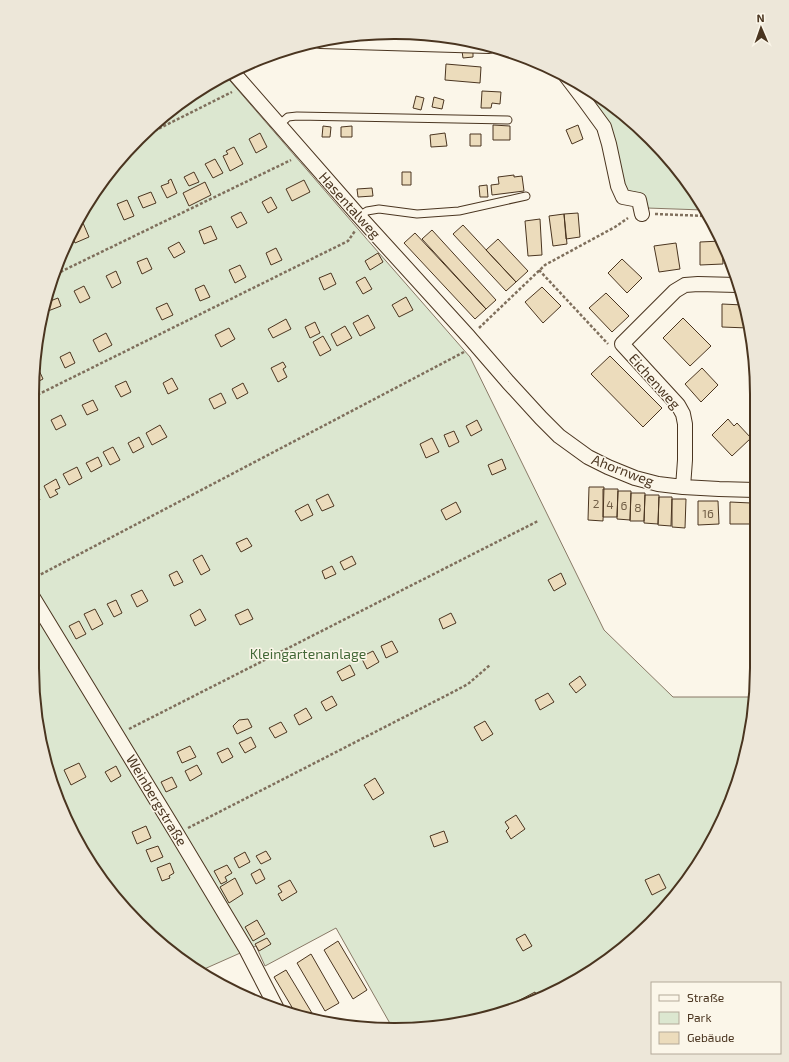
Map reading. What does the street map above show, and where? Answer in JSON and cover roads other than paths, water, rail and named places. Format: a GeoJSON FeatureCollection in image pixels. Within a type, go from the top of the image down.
{"type":"FeatureCollection","features":[{"type":"Feature","properties":{"kind":"street"},"geometry":{"type":"LineString","coordinates":[[350,42],[459,45]]}},
{"type":"Feature","properties":{"kind":"street","name":"Hasentalweg"},"geometry":{"type":"LineString","coordinates":[[237,76],[362,219],[472,341]]}},
{"type":"Feature","properties":{"kind":"street"},"geometry":{"type":"LineString","coordinates":[[577,90],[604,127],[618,186],[623,197],[639,200],[642,214]]}},
{"type":"Feature","properties":{"kind":"street","name":"Eichenweg"},"geometry":{"type":"LineString","coordinates":[[683,487],[685,424],[683,414],[678,405],[622,344],[675,291],[685,285],[733,285]]}},
{"type":"Feature","properties":{"kind":"street","name":"Ahornweg"},"geometry":{"type":"LineString","coordinates":[[472,341],[541,418],[559,436],[588,457],[635,478],[658,484],[719,490],[750,490]]}},
{"type":"Feature","properties":{"kind":"street","name":"Weinbergstraße"},"geometry":{"type":"LineString","coordinates":[[39,607],[118,735],[246,949],[273,1002]]}},
{"type":"Feature","properties":{"kind":"lane"},"geometry":{"type":"LineString","coordinates":[[280,124],[288,118],[297,116],[508,120]]}},
{"type":"Feature","properties":{"kind":"lane"},"geometry":{"type":"LineString","coordinates":[[362,219],[367,211],[379,209],[418,214],[459,211],[526,196]]}},
{"type":"Feature","properties":{"kind":"park label","name":"Kleingartenanlage"},"geometry":{"type":"Point","coordinates":[308,653]}}]}
